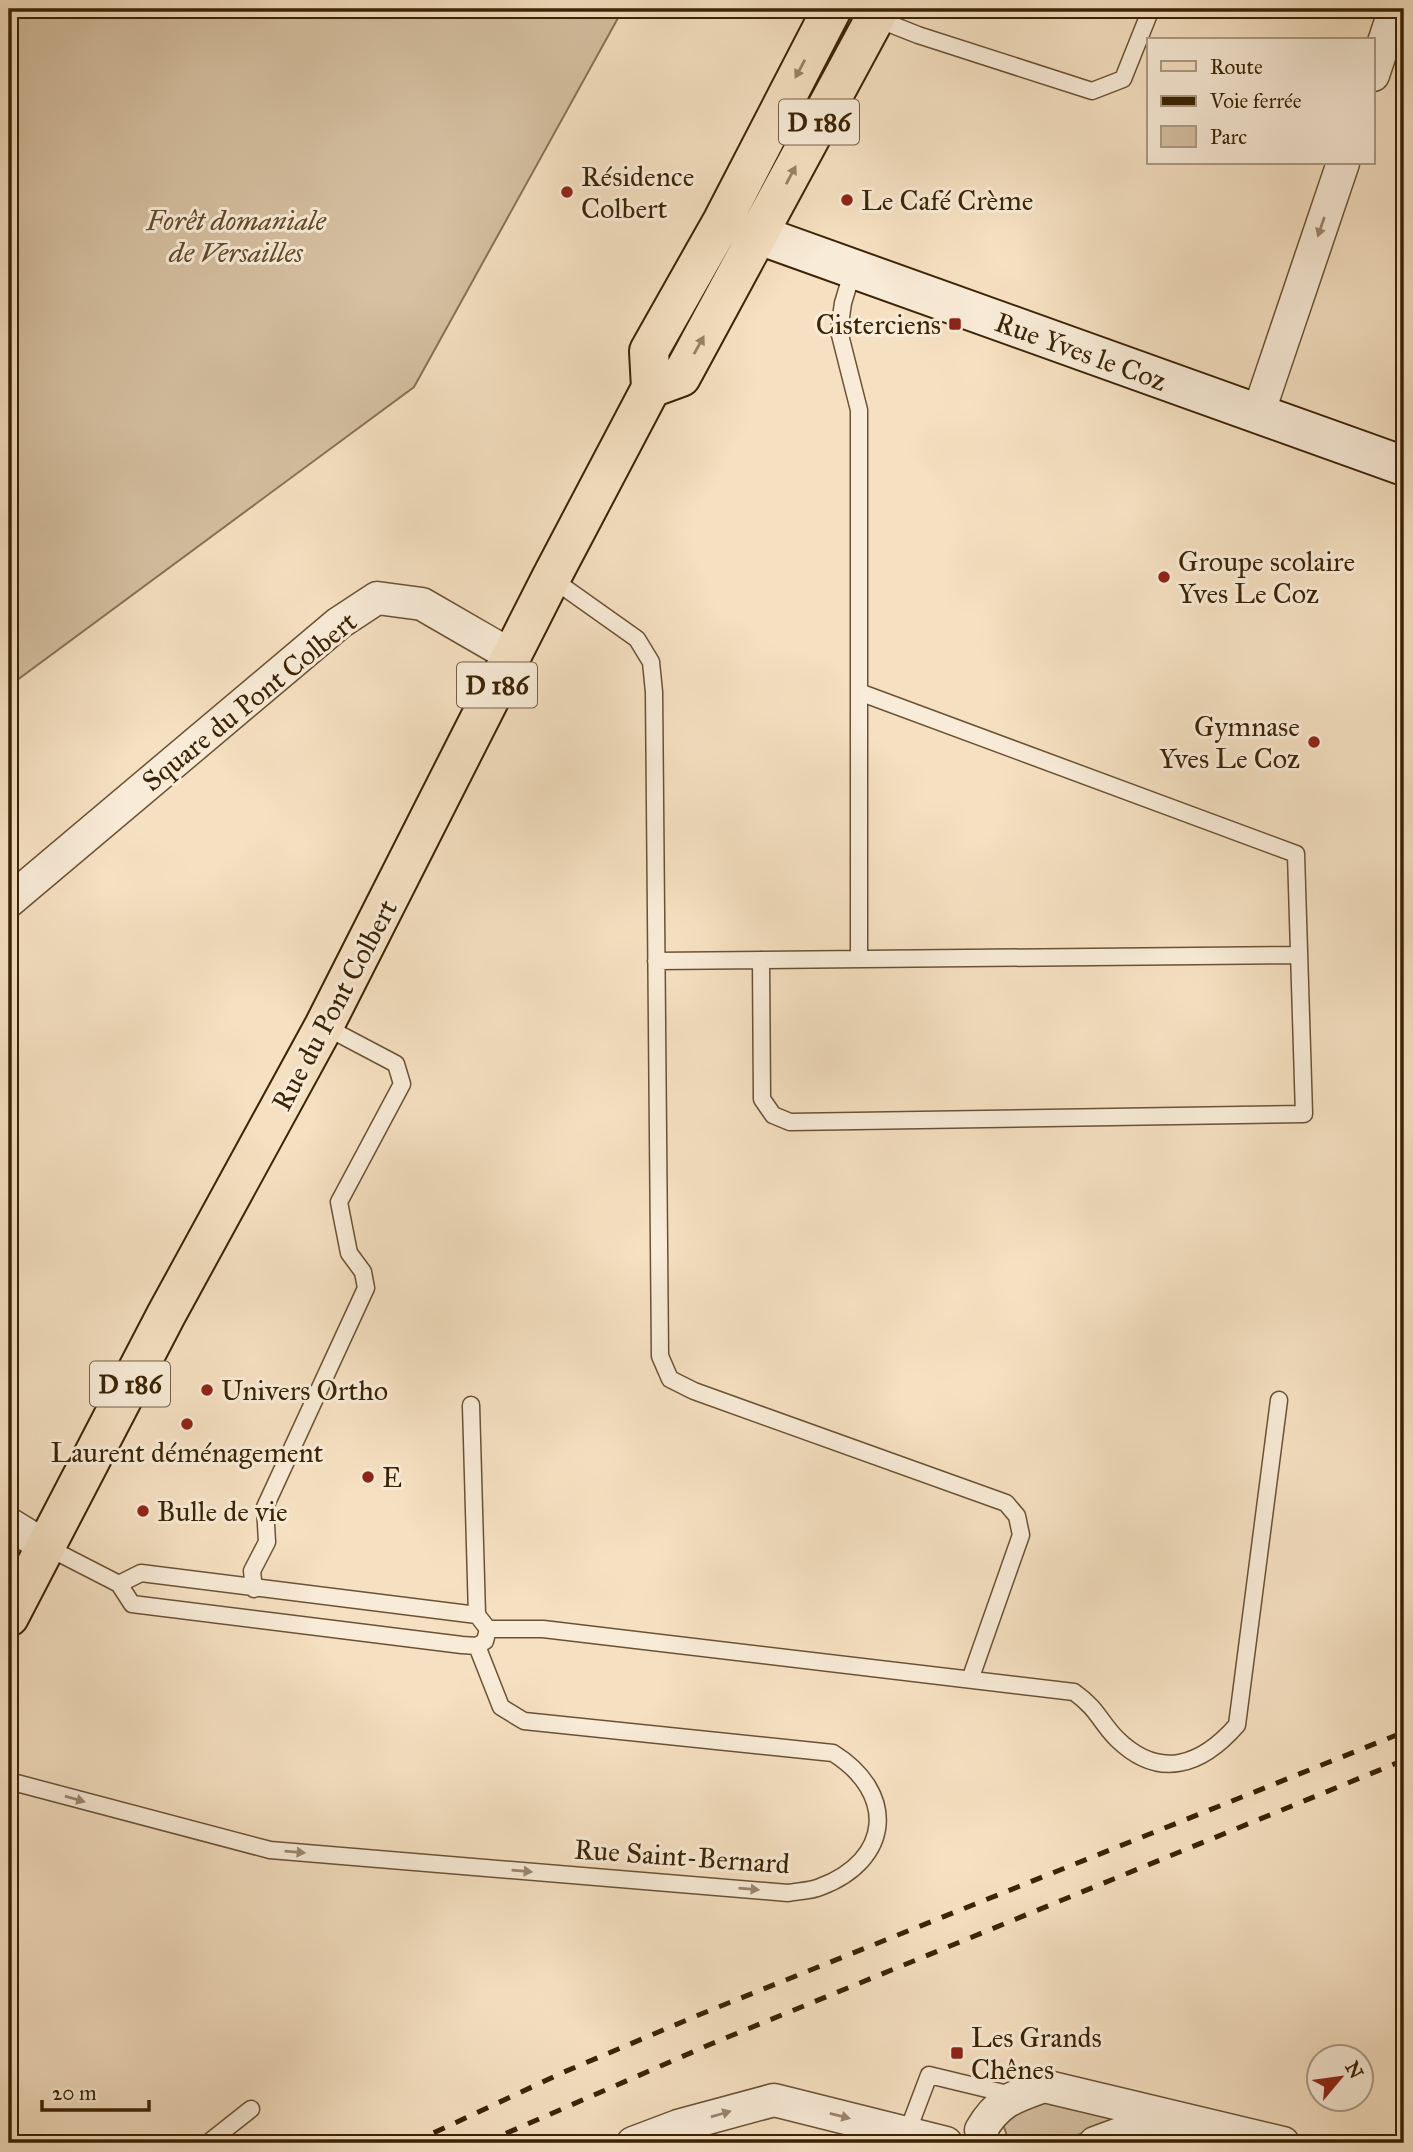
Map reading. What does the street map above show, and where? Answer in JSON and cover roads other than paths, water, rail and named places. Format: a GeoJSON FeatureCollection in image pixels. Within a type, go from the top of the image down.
{"type":"FeatureCollection","features":[{"type":"Feature","properties":{"kind":"main road","name":"D 186"},"geometry":{"type":"LineString","coordinates":[[832,9],[723,220],[649,351],[651,388],[681,377],[877,13]]}},
{"type":"Feature","properties":{"kind":"main road"},"geometry":{"type":"LineString","coordinates":[[723,220],[759,235]]}},
{"type":"Feature","properties":{"kind":"main road","name":"Rue Yves le Coz"},"geometry":{"type":"LineString","coordinates":[[759,235],[1404,466]]}},
{"type":"Feature","properties":{"kind":"main road","name":"Rue du Pont Colbert"},"geometry":{"type":"LineString","coordinates":[[9,1618],[324,1026],[551,578],[651,388]]}},
{"type":"Feature","properties":{"kind":"street"},"geometry":{"type":"LineString","coordinates":[[1374,72],[1395,9]]}},
{"type":"Feature","properties":{"kind":"street"},"geometry":{"type":"LineString","coordinates":[[1258,414],[1343,164]]}},
{"type":"Feature","properties":{"kind":"street","name":"Square du Pont Colbert"},"geometry":{"type":"LineString","coordinates":[[9,901],[339,623],[377,598],[422,604],[512,656]]}},
{"type":"Feature","properties":{"kind":"street"},"geometry":{"type":"LineString","coordinates":[[9,1524],[45,1546]]}},
{"type":"Feature","properties":{"kind":"street"},"geometry":{"type":"LineString","coordinates":[[984,2143],[981,2130],[992,2111],[1016,2096],[1044,2086],[1117,2102],[1176,2120],[1283,2143]]}},
{"type":"Feature","properties":{"kind":"street"},"geometry":{"type":"LineString","coordinates":[[633,2143],[678,2126],[774,2100],[946,2143]]}},
{"type":"Feature","properties":{"kind":"street"},"geometry":{"type":"LineString","coordinates":[[1095,2143],[1125,2132],[1176,2120]]}},
{"type":"Feature","properties":{"kind":"lane"},"geometry":{"type":"LineString","coordinates":[[877,13],[918,35],[1092,91],[1123,79],[1151,9]]}},
{"type":"Feature","properties":{"kind":"lane"},"geometry":{"type":"LineString","coordinates":[[853,270],[843,303],[839,331],[859,410],[859,959]]}},
{"type":"Feature","properties":{"kind":"lane"},"geometry":{"type":"LineString","coordinates":[[551,578],[637,639],[651,662],[654,692],[660,1356],[670,1380],[694,1391],[1006,1503],[1017,1516],[1020,1535],[971,1677]]}},
{"type":"Feature","properties":{"kind":"lane"},"geometry":{"type":"LineString","coordinates":[[761,960],[762,1099],[773,1115],[790,1122],[1304,1114],[1296,854],[859,692]]}},
{"type":"Feature","properties":{"kind":"lane"},"geometry":{"type":"LineString","coordinates":[[656,961],[1299,955]]}},
{"type":"Feature","properties":{"kind":"lane"},"geometry":{"type":"LineString","coordinates":[[254,1589],[252,1572],[267,1542],[265,1507],[366,1288],[363,1272],[349,1253],[339,1202],[402,1084],[396,1064],[324,1026]]}},
{"type":"Feature","properties":{"kind":"lane"},"geometry":{"type":"LineString","coordinates":[[488,1629],[543,1629],[971,1677],[1074,1692],[1094,1706],[1117,1739],[1142,1757],[1170,1766],[1198,1759],[1220,1745],[1237,1726],[1279,1400]]}},
{"type":"Feature","properties":{"kind":"lane"},"geometry":{"type":"LineString","coordinates":[[471,1405],[477,1615],[488,1629]]}},
{"type":"Feature","properties":{"kind":"lane"},"geometry":{"type":"LineString","coordinates":[[45,1546],[119,1584],[132,1604],[477,1646],[485,1641],[488,1629]]}},
{"type":"Feature","properties":{"kind":"lane"},"geometry":{"type":"LineString","coordinates":[[119,1584],[141,1573],[477,1615]]}},
{"type":"Feature","properties":{"kind":"lane","name":"Rue Saint-Bernard"},"geometry":{"type":"LineString","coordinates":[[9,1781],[237,1844],[270,1850],[788,1893],[818,1888],[842,1876],[863,1858],[876,1835],[878,1811],[871,1788],[855,1766],[833,1752],[524,1721],[501,1707],[477,1646]]}},
{"type":"Feature","properties":{"kind":"lane"},"geometry":{"type":"LineString","coordinates":[[907,2133],[929,2075],[1016,2096]]}},
{"type":"Feature","properties":{"kind":"lane"},"geometry":{"type":"LineString","coordinates":[[208,2143],[251,2109]]}},
{"type":"Feature","properties":{"kind":"railway"},"geometry":{"type":"LineString","coordinates":[[412,2143],[564,2072],[701,2014],[1404,1732]]}},
{"type":"Feature","properties":{"kind":"railway"},"geometry":{"type":"LineString","coordinates":[[484,2143],[711,2044],[1404,1760]]}},
{"type":"Feature","properties":{"kind":"place","name":"Résidence Colbert"},"geometry":{"type":"Point","coordinates":[567,192]}},
{"type":"Feature","properties":{"kind":"place","name":"Le Café Crème"},"geometry":{"type":"Point","coordinates":[847,200]}},
{"type":"Feature","properties":{"kind":"place","name":"Cisterciens"},"geometry":{"type":"Point","coordinates":[955,324]}},
{"type":"Feature","properties":{"kind":"place","name":"Groupe scolaire Yves Le Coz"},"geometry":{"type":"Point","coordinates":[1164,577]}},
{"type":"Feature","properties":{"kind":"place","name":"Gymnase Yves Le Coz"},"geometry":{"type":"Point","coordinates":[1314,742]}},
{"type":"Feature","properties":{"kind":"place","name":"Univers Ortho"},"geometry":{"type":"Point","coordinates":[207,1390]}},
{"type":"Feature","properties":{"kind":"place","name":"Laurent déménagement"},"geometry":{"type":"Point","coordinates":[187,1424]}},
{"type":"Feature","properties":{"kind":"place","name":"E"},"geometry":{"type":"Point","coordinates":[368,1477]}},
{"type":"Feature","properties":{"kind":"place","name":"Bulle de vie"},"geometry":{"type":"Point","coordinates":[143,1511]}},
{"type":"Feature","properties":{"kind":"place","name":"Les Grands Chênes"},"geometry":{"type":"Point","coordinates":[957,2053]}},
{"type":"Feature","properties":{"kind":"park label","name":"Forêt domaniale de Versailles"},"geometry":{"type":"Point","coordinates":[236,236]}}]}
